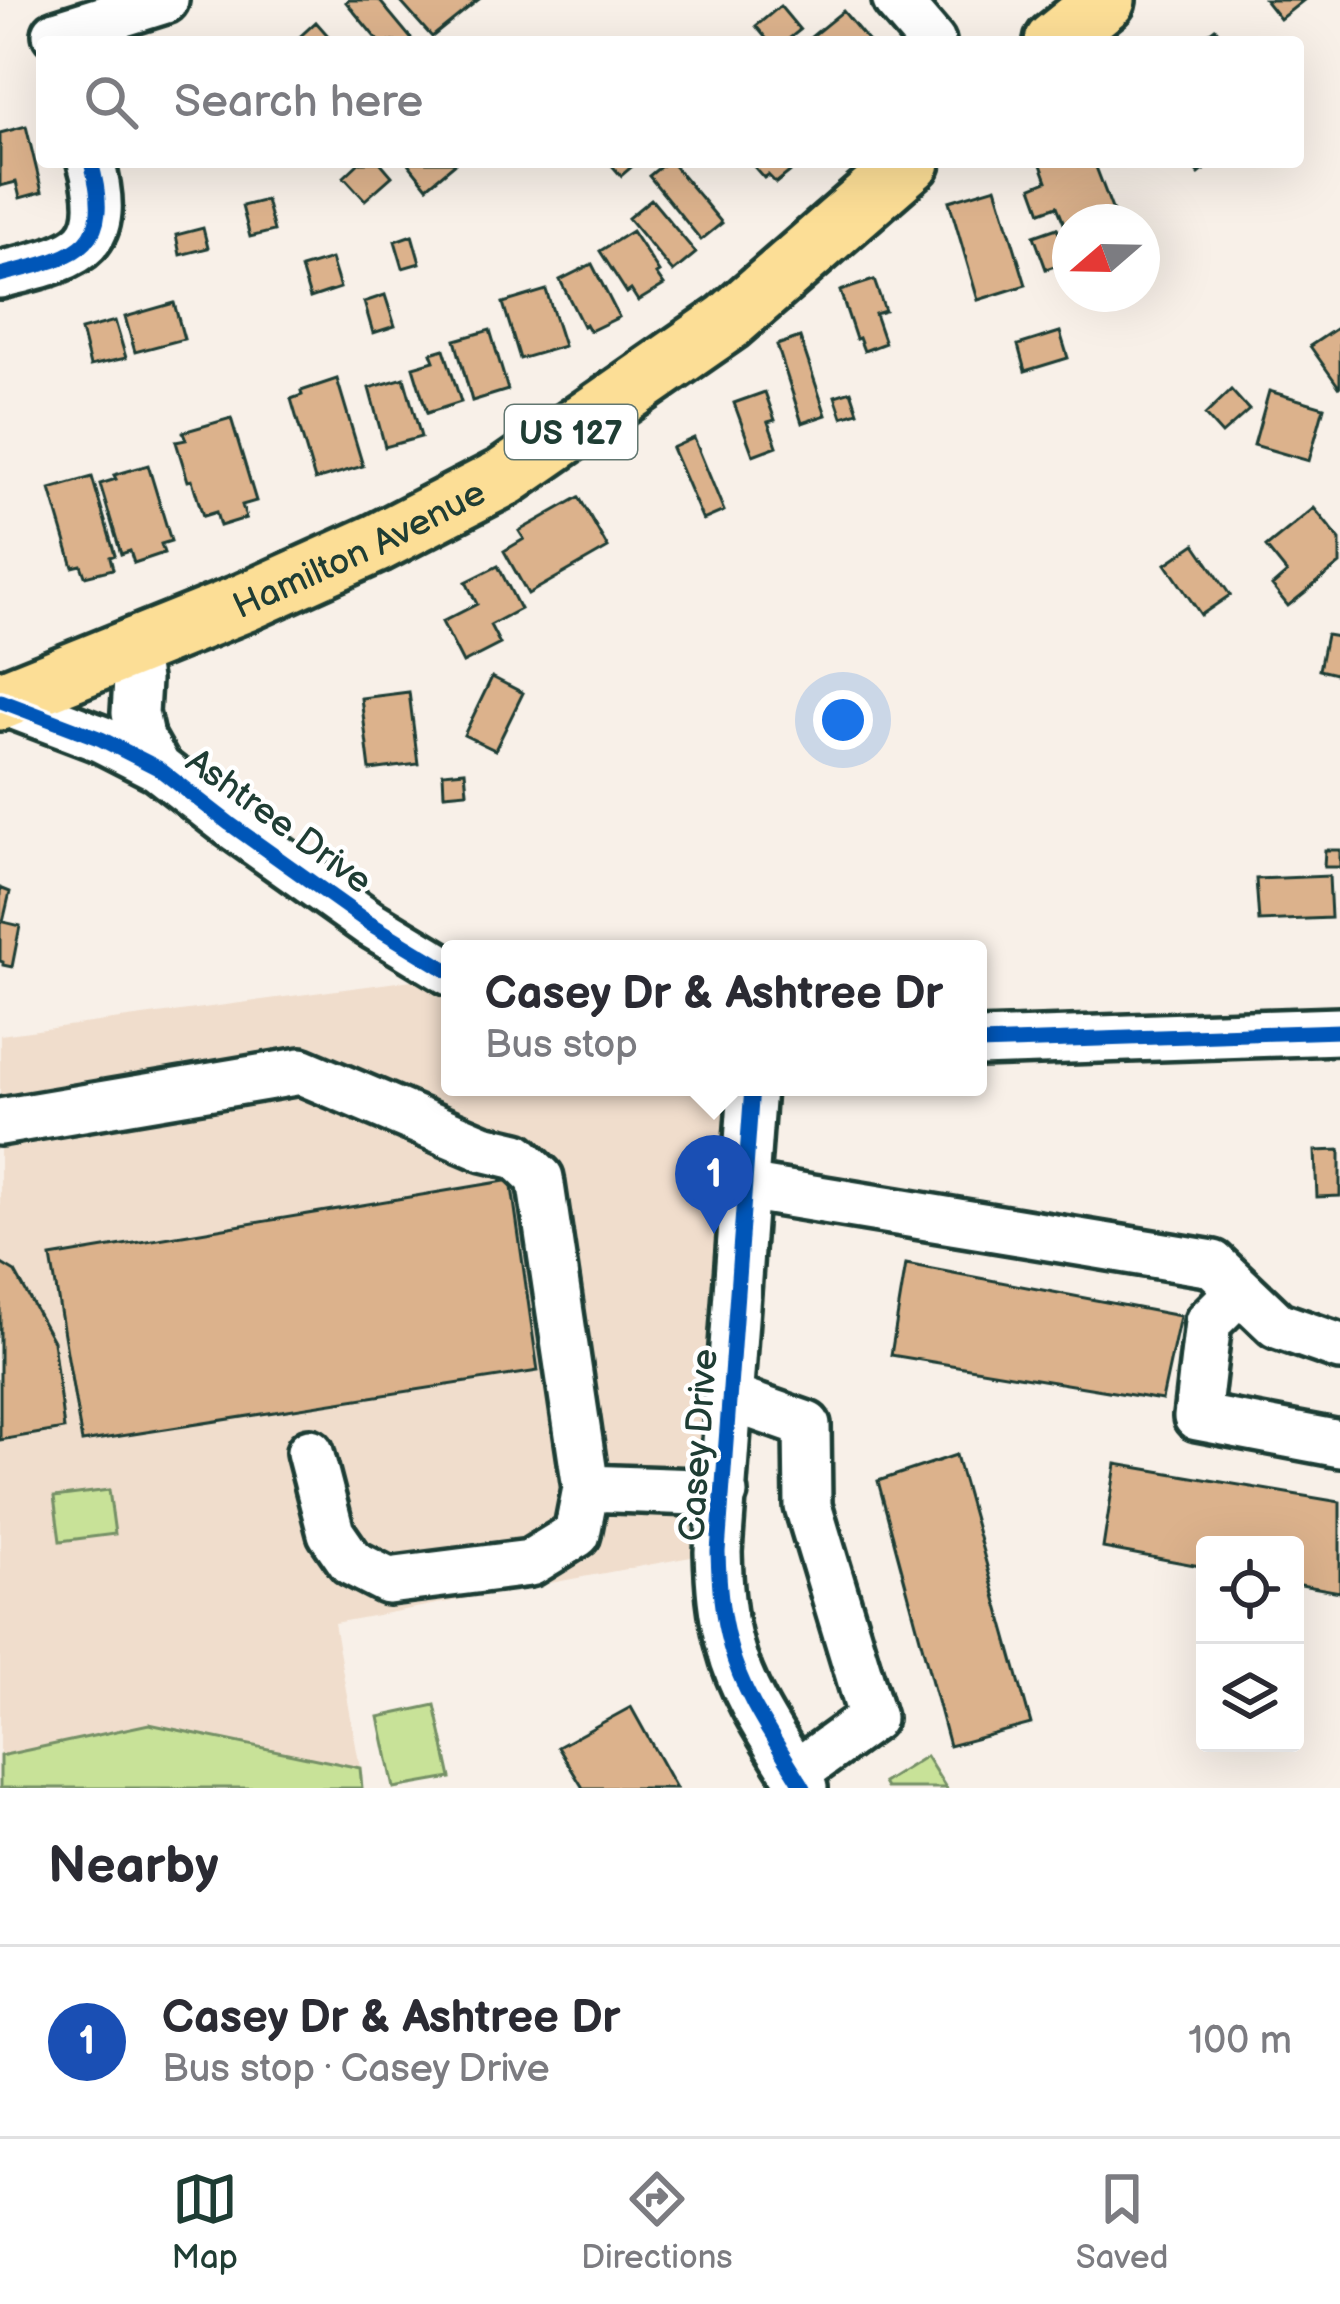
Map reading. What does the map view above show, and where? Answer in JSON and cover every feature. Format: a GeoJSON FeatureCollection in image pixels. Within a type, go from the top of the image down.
{"type":"FeatureCollection","features":[{"type":"Feature","properties":{"kind":"main road"},"geometry":{"type":"LineString","coordinates":[[1061,36],[1106,0]]}},
{"type":"Feature","properties":{"kind":"main road","name":"Hamilton Avenue"},"geometry":{"type":"LineString","coordinates":[[1,701],[246,602],[505,478],[728,322],[904,168]]}},
{"type":"Feature","properties":{"kind":"street"},"geometry":{"type":"LineString","coordinates":[[54,25],[165,0]]}},
{"type":"Feature","properties":{"kind":"street"},"geometry":{"type":"LineString","coordinates":[[896,0],[927,36]]}},
{"type":"Feature","properties":{"kind":"street"},"geometry":{"type":"LineString","coordinates":[[0,275],[64,258],[84,244],[98,225],[99,190],[94,168]]}},
{"type":"Feature","properties":{"kind":"street"},"geometry":{"type":"LineString","coordinates":[[132,646],[135,713],[140,736],[158,768]]}},
{"type":"Feature","properties":{"kind":"street","name":"Ashtree Drive"},"geometry":{"type":"LineString","coordinates":[[1,701],[158,768],[369,923],[441,967]]}},
{"type":"Feature","properties":{"kind":"street"},"geometry":{"type":"LineString","coordinates":[[987,1043],[1340,1031]]}},
{"type":"Feature","properties":{"kind":"street"},"geometry":{"type":"LineString","coordinates":[[0,1122],[301,1071],[483,1148],[518,1156],[540,1178],[586,1488],[577,1534],[530,1563],[388,1581],[351,1562],[331,1533],[310,1452]]}},
{"type":"Feature","properties":{"kind":"street","name":"Casey Drive"},"geometry":{"type":"LineString","coordinates":[[751,1096],[718,1552],[720,1601],[730,1650],[758,1711],[800,1781]]}},
{"type":"Feature","properties":{"kind":"street"},"geometry":{"type":"LineString","coordinates":[[746,1186],[1213,1264],[1277,1325],[1340,1347]]}},
{"type":"Feature","properties":{"kind":"street"},"geometry":{"type":"LineString","coordinates":[[1240,1290],[1208,1322],[1197,1418],[1340,1444]]}},
{"type":"Feature","properties":{"kind":"street"},"geometry":{"type":"LineString","coordinates":[[730,1398],[807,1425],[808,1506],[872,1718],[800,1781]]}},
{"type":"Feature","properties":{"kind":"street"},"geometry":{"type":"LineString","coordinates":[[586,1488],[724,1493]]}},
{"type":"Feature","properties":{"kind":"shaded area"},"geometry":{"type":"Polygon","coordinates":[[[441,976],[441,1096],[751,1096],[718,1552],[334,1623],[360,1768],[149,1724],[0,1756],[0,1035],[441,976]]]}},
{"type":"Feature","properties":{"kind":"green space"},"geometry":{"type":"Polygon","coordinates":[[[109,1490],[115,1534],[60,1541],[54,1497],[109,1490]]]}},
{"type":"Feature","properties":{"kind":"green space"},"geometry":{"type":"Polygon","coordinates":[[[435,1705],[451,1778],[394,1788],[379,1717],[435,1705]]]}},
{"type":"Feature","properties":{"kind":"green space"},"geometry":{"type":"Polygon","coordinates":[[[149,1724],[360,1768],[362,1788],[0,1788],[0,1756],[149,1724]]]}},
{"type":"Feature","properties":{"kind":"green space"},"geometry":{"type":"Polygon","coordinates":[[[926,1756],[946,1788],[886,1788],[883,1783],[926,1756]]]}},
{"type":"Feature","properties":{"kind":"building"},"geometry":{"type":"Polygon","coordinates":[[[379,0],[409,36],[374,36],[346,2],[379,0]]]}},
{"type":"Feature","properties":{"kind":"building"},"geometry":{"type":"Polygon","coordinates":[[[399,0],[478,0],[433,36],[399,0]]]}},
{"type":"Feature","properties":{"kind":"building"},"geometry":{"type":"Polygon","coordinates":[[[1265,0],[1304,0],[1280,19],[1265,0]]]}},
{"type":"Feature","properties":{"kind":"building"},"geometry":{"type":"Polygon","coordinates":[[[780,6],[800,30],[792,36],[764,36],[756,26],[780,6]]]}},
{"type":"Feature","properties":{"kind":"building"},"geometry":{"type":"Polygon","coordinates":[[[843,11],[864,36],[812,36],[843,11]]]}},
{"type":"Feature","properties":{"kind":"building"},"geometry":{"type":"Polygon","coordinates":[[[316,22],[328,36],[301,36],[316,22]]]}},
{"type":"Feature","properties":{"kind":"building"},"geometry":{"type":"Polygon","coordinates":[[[26,126],[42,192],[20,198],[16,182],[0,186],[0,133],[26,126]]]}},
{"type":"Feature","properties":{"kind":"building"},"geometry":{"type":"Polygon","coordinates":[[[354,168],[385,168],[392,176],[365,200],[344,177],[354,168]]]}},
{"type":"Feature","properties":{"kind":"building"},"geometry":{"type":"Polygon","coordinates":[[[412,168],[450,168],[427,187],[412,168]]]}},
{"type":"Feature","properties":{"kind":"building"},"geometry":{"type":"Polygon","coordinates":[[[659,168],[676,168],[722,223],[701,240],[649,176],[659,168]]]}},
{"type":"Feature","properties":{"kind":"building"},"geometry":{"type":"Polygon","coordinates":[[[755,168],[795,168],[776,183],[768,175],[764,178],[755,168]]]}},
{"type":"Feature","properties":{"kind":"building"},"geometry":{"type":"Polygon","coordinates":[[[1042,168],[1096,168],[1110,204],[1052,204],[1041,212],[1032,187],[1047,181],[1042,168]]]}},
{"type":"Feature","properties":{"kind":"building"},"geometry":{"type":"Polygon","coordinates":[[[996,187],[1026,285],[978,300],[949,201],[996,187]]]}},
{"type":"Feature","properties":{"kind":"building"},"geometry":{"type":"Polygon","coordinates":[[[651,199],[696,253],[673,272],[628,218],[651,199]]]}},
{"type":"Feature","properties":{"kind":"building"},"geometry":{"type":"Polygon","coordinates":[[[266,200],[274,231],[250,237],[242,206],[266,200]]]}},
{"type":"Feature","properties":{"kind":"building"},"geometry":{"type":"Polygon","coordinates":[[[203,228],[208,248],[180,255],[176,235],[203,228]]]}},
{"type":"Feature","properties":{"kind":"building"},"geometry":{"type":"Polygon","coordinates":[[[1052,230],[1052,267],[1046,269],[1034,236],[1052,230]]]}},
{"type":"Feature","properties":{"kind":"building"},"geometry":{"type":"Polygon","coordinates":[[[632,231],[664,285],[638,301],[631,290],[627,293],[600,251],[632,231]]]}},
{"type":"Feature","properties":{"kind":"building"},"geometry":{"type":"Polygon","coordinates":[[[412,235],[420,263],[403,268],[395,241],[412,235]]]}},
{"type":"Feature","properties":{"kind":"building"},"geometry":{"type":"Polygon","coordinates":[[[331,259],[340,288],[310,298],[301,268],[331,259]]]}},
{"type":"Feature","properties":{"kind":"building"},"geometry":{"type":"Polygon","coordinates":[[[592,264],[619,317],[590,331],[560,280],[592,264]]]}},
{"type":"Feature","properties":{"kind":"building"},"geometry":{"type":"Polygon","coordinates":[[[874,280],[885,311],[875,314],[885,343],[864,351],[840,291],[874,280]]]}},
{"type":"Feature","properties":{"kind":"building"},"geometry":{"type":"Polygon","coordinates":[[[546,290],[564,346],[520,359],[503,303],[546,290]]]}},
{"type":"Feature","properties":{"kind":"building"},"geometry":{"type":"Polygon","coordinates":[[[385,295],[395,326],[373,333],[364,302],[385,295]]]}},
{"type":"Feature","properties":{"kind":"building"},"geometry":{"type":"Polygon","coordinates":[[[174,303],[184,339],[135,352],[125,317],[174,303]]]}},
{"type":"Feature","properties":{"kind":"building"},"geometry":{"type":"Polygon","coordinates":[[[115,321],[126,358],[90,366],[81,330],[115,321]]]}},
{"type":"Feature","properties":{"kind":"building"},"geometry":{"type":"Polygon","coordinates":[[[1340,326],[1340,386],[1339,387],[1310,346],[1340,326]]]}},
{"type":"Feature","properties":{"kind":"building"},"geometry":{"type":"Polygon","coordinates":[[[490,330],[508,390],[472,401],[455,340],[490,330]]]}},
{"type":"Feature","properties":{"kind":"building"},"geometry":{"type":"Polygon","coordinates":[[[1060,332],[1068,358],[1025,371],[1018,345],[1060,332]]]}},
{"type":"Feature","properties":{"kind":"building"},"geometry":{"type":"Polygon","coordinates":[[[800,337],[826,415],[802,423],[777,345],[800,337]]]}},
{"type":"Feature","properties":{"kind":"building"},"geometry":{"type":"Polygon","coordinates":[[[444,349],[461,402],[427,413],[413,367],[434,361],[431,353],[444,349]]]}},
{"type":"Feature","properties":{"kind":"building"},"geometry":{"type":"Polygon","coordinates":[[[404,378],[421,437],[385,447],[369,388],[404,378]]]}},
{"type":"Feature","properties":{"kind":"building"},"geometry":{"type":"Polygon","coordinates":[[[337,379],[363,466],[315,480],[291,399],[337,379]]]}},
{"type":"Feature","properties":{"kind":"building"},"geometry":{"type":"Polygon","coordinates":[[[1231,390],[1249,410],[1222,434],[1205,415],[1231,390]]]}},
{"type":"Feature","properties":{"kind":"building"},"geometry":{"type":"Polygon","coordinates":[[[851,391],[858,412],[842,417],[835,396],[851,391]]]}},
{"type":"Feature","properties":{"kind":"building"},"geometry":{"type":"Polygon","coordinates":[[[1269,391],[1324,407],[1309,461],[1254,445],[1269,391]]]}},
{"type":"Feature","properties":{"kind":"building"},"geometry":{"type":"Polygon","coordinates":[[[765,392],[775,420],[768,422],[777,446],[753,455],[734,403],[765,392]]]}},
{"type":"Feature","properties":{"kind":"building"},"geometry":{"type":"Polygon","coordinates":[[[231,418],[256,501],[242,505],[246,518],[220,526],[216,512],[203,516],[176,442],[186,440],[183,432],[231,418]]]}},
{"type":"Feature","properties":{"kind":"building"},"geometry":{"type":"Polygon","coordinates":[[[694,438],[724,511],[703,520],[672,448],[694,438]]]}},
{"type":"Feature","properties":{"kind":"building"},"geometry":{"type":"Polygon","coordinates":[[[148,465],[171,541],[161,544],[164,553],[134,563],[130,551],[121,554],[100,484],[148,465]]]}},
{"type":"Feature","properties":{"kind":"building"},"geometry":{"type":"Polygon","coordinates":[[[92,477],[115,555],[110,557],[113,569],[85,576],[81,565],[73,567],[50,489],[92,477]]]}},
{"type":"Feature","properties":{"kind":"building"},"geometry":{"type":"Polygon","coordinates":[[[579,497],[608,548],[528,594],[504,551],[524,539],[519,531],[579,497]]]}},
{"type":"Feature","properties":{"kind":"building"},"geometry":{"type":"Polygon","coordinates":[[[1314,508],[1340,540],[1340,564],[1288,606],[1272,586],[1287,573],[1266,547],[1314,508]]]}},
{"type":"Feature","properties":{"kind":"building"},"geometry":{"type":"Polygon","coordinates":[[[1195,544],[1230,595],[1201,615],[1166,564],[1195,544]]]}},
{"type":"Feature","properties":{"kind":"building"},"geometry":{"type":"Polygon","coordinates":[[[498,566],[520,609],[490,625],[500,644],[463,663],[442,622],[477,604],[466,582],[498,566]]]}},
{"type":"Feature","properties":{"kind":"building"},"geometry":{"type":"Polygon","coordinates":[[[1340,629],[1340,675],[1319,670],[1326,635],[1338,637],[1340,629]]]}},
{"type":"Feature","properties":{"kind":"building"},"geometry":{"type":"Polygon","coordinates":[[[492,677],[523,693],[495,750],[464,735],[492,677]]]}},
{"type":"Feature","properties":{"kind":"building"},"geometry":{"type":"Polygon","coordinates":[[[409,692],[418,764],[370,770],[361,698],[409,692]]]}},
{"type":"Feature","properties":{"kind":"building"},"geometry":{"type":"Polygon","coordinates":[[[465,771],[467,792],[444,794],[443,773],[465,771]]]}},
{"type":"Feature","properties":{"kind":"building"},"geometry":{"type":"Polygon","coordinates":[[[1325,850],[1340,850],[1340,867],[1324,867],[1325,850]]]}},
{"type":"Feature","properties":{"kind":"building"},"geometry":{"type":"Polygon","coordinates":[[[1329,876],[1331,918],[1259,921],[1256,879],[1329,876]]]}},
{"type":"Feature","properties":{"kind":"building"},"geometry":{"type":"Polygon","coordinates":[[[0,888],[10,892],[3,922],[20,926],[12,967],[0,961],[0,888]]]}},
{"type":"Feature","properties":{"kind":"building"},"geometry":{"type":"Polygon","coordinates":[[[1340,1150],[1340,1196],[1317,1197],[1315,1151],[1340,1150]]]}},
{"type":"Feature","properties":{"kind":"building"},"geometry":{"type":"Polygon","coordinates":[[[511,1180],[538,1371],[82,1442],[51,1257],[511,1180]]]}},
{"type":"Feature","properties":{"kind":"building"},"geometry":{"type":"Polygon","coordinates":[[[0,1263],[15,1272],[53,1341],[64,1429],[0,1440],[0,1263]]]}},
{"type":"Feature","properties":{"kind":"building"},"geometry":{"type":"Polygon","coordinates":[[[906,1264],[1180,1316],[1162,1400],[891,1355],[906,1264]]]}},
{"type":"Feature","properties":{"kind":"building"},"geometry":{"type":"Polygon","coordinates":[[[956,1455],[1031,1724],[949,1746],[878,1481],[956,1455]]]}},
{"type":"Feature","properties":{"kind":"building"},"geometry":{"type":"Polygon","coordinates":[[[1116,1464],[1340,1502],[1340,1592],[1304,1586],[1304,1536],[1196,1536],[1196,1565],[1103,1548],[1116,1464]]]}},
{"type":"Feature","properties":{"kind":"building"},"geometry":{"type":"Polygon","coordinates":[[[631,1707],[676,1788],[583,1788],[558,1747],[631,1707]]]}},
{"type":"Feature","properties":{"kind":"cycle path"},"geometry":{"type":"LineString","coordinates":[[0,275],[49,262],[83,245],[98,215],[92,168]]}},
{"type":"Feature","properties":{"kind":"cycle path"},"geometry":{"type":"LineString","coordinates":[[1,701],[101,739],[158,768],[369,923],[441,967]]}},
{"type":"Feature","properties":{"kind":"cycle path"},"geometry":{"type":"LineString","coordinates":[[987,1043],[1340,1031]]}},
{"type":"Feature","properties":{"kind":"cycle path"},"geometry":{"type":"LineString","coordinates":[[751,1096],[718,1552],[720,1587],[727,1634],[743,1683],[804,1788]]}},
{"type":"Feature","properties":{"kind":"place","name":"Casey Dr & Ashtree Dr"},"geometry":{"type":"Point","coordinates":[714,1234]}}]}
